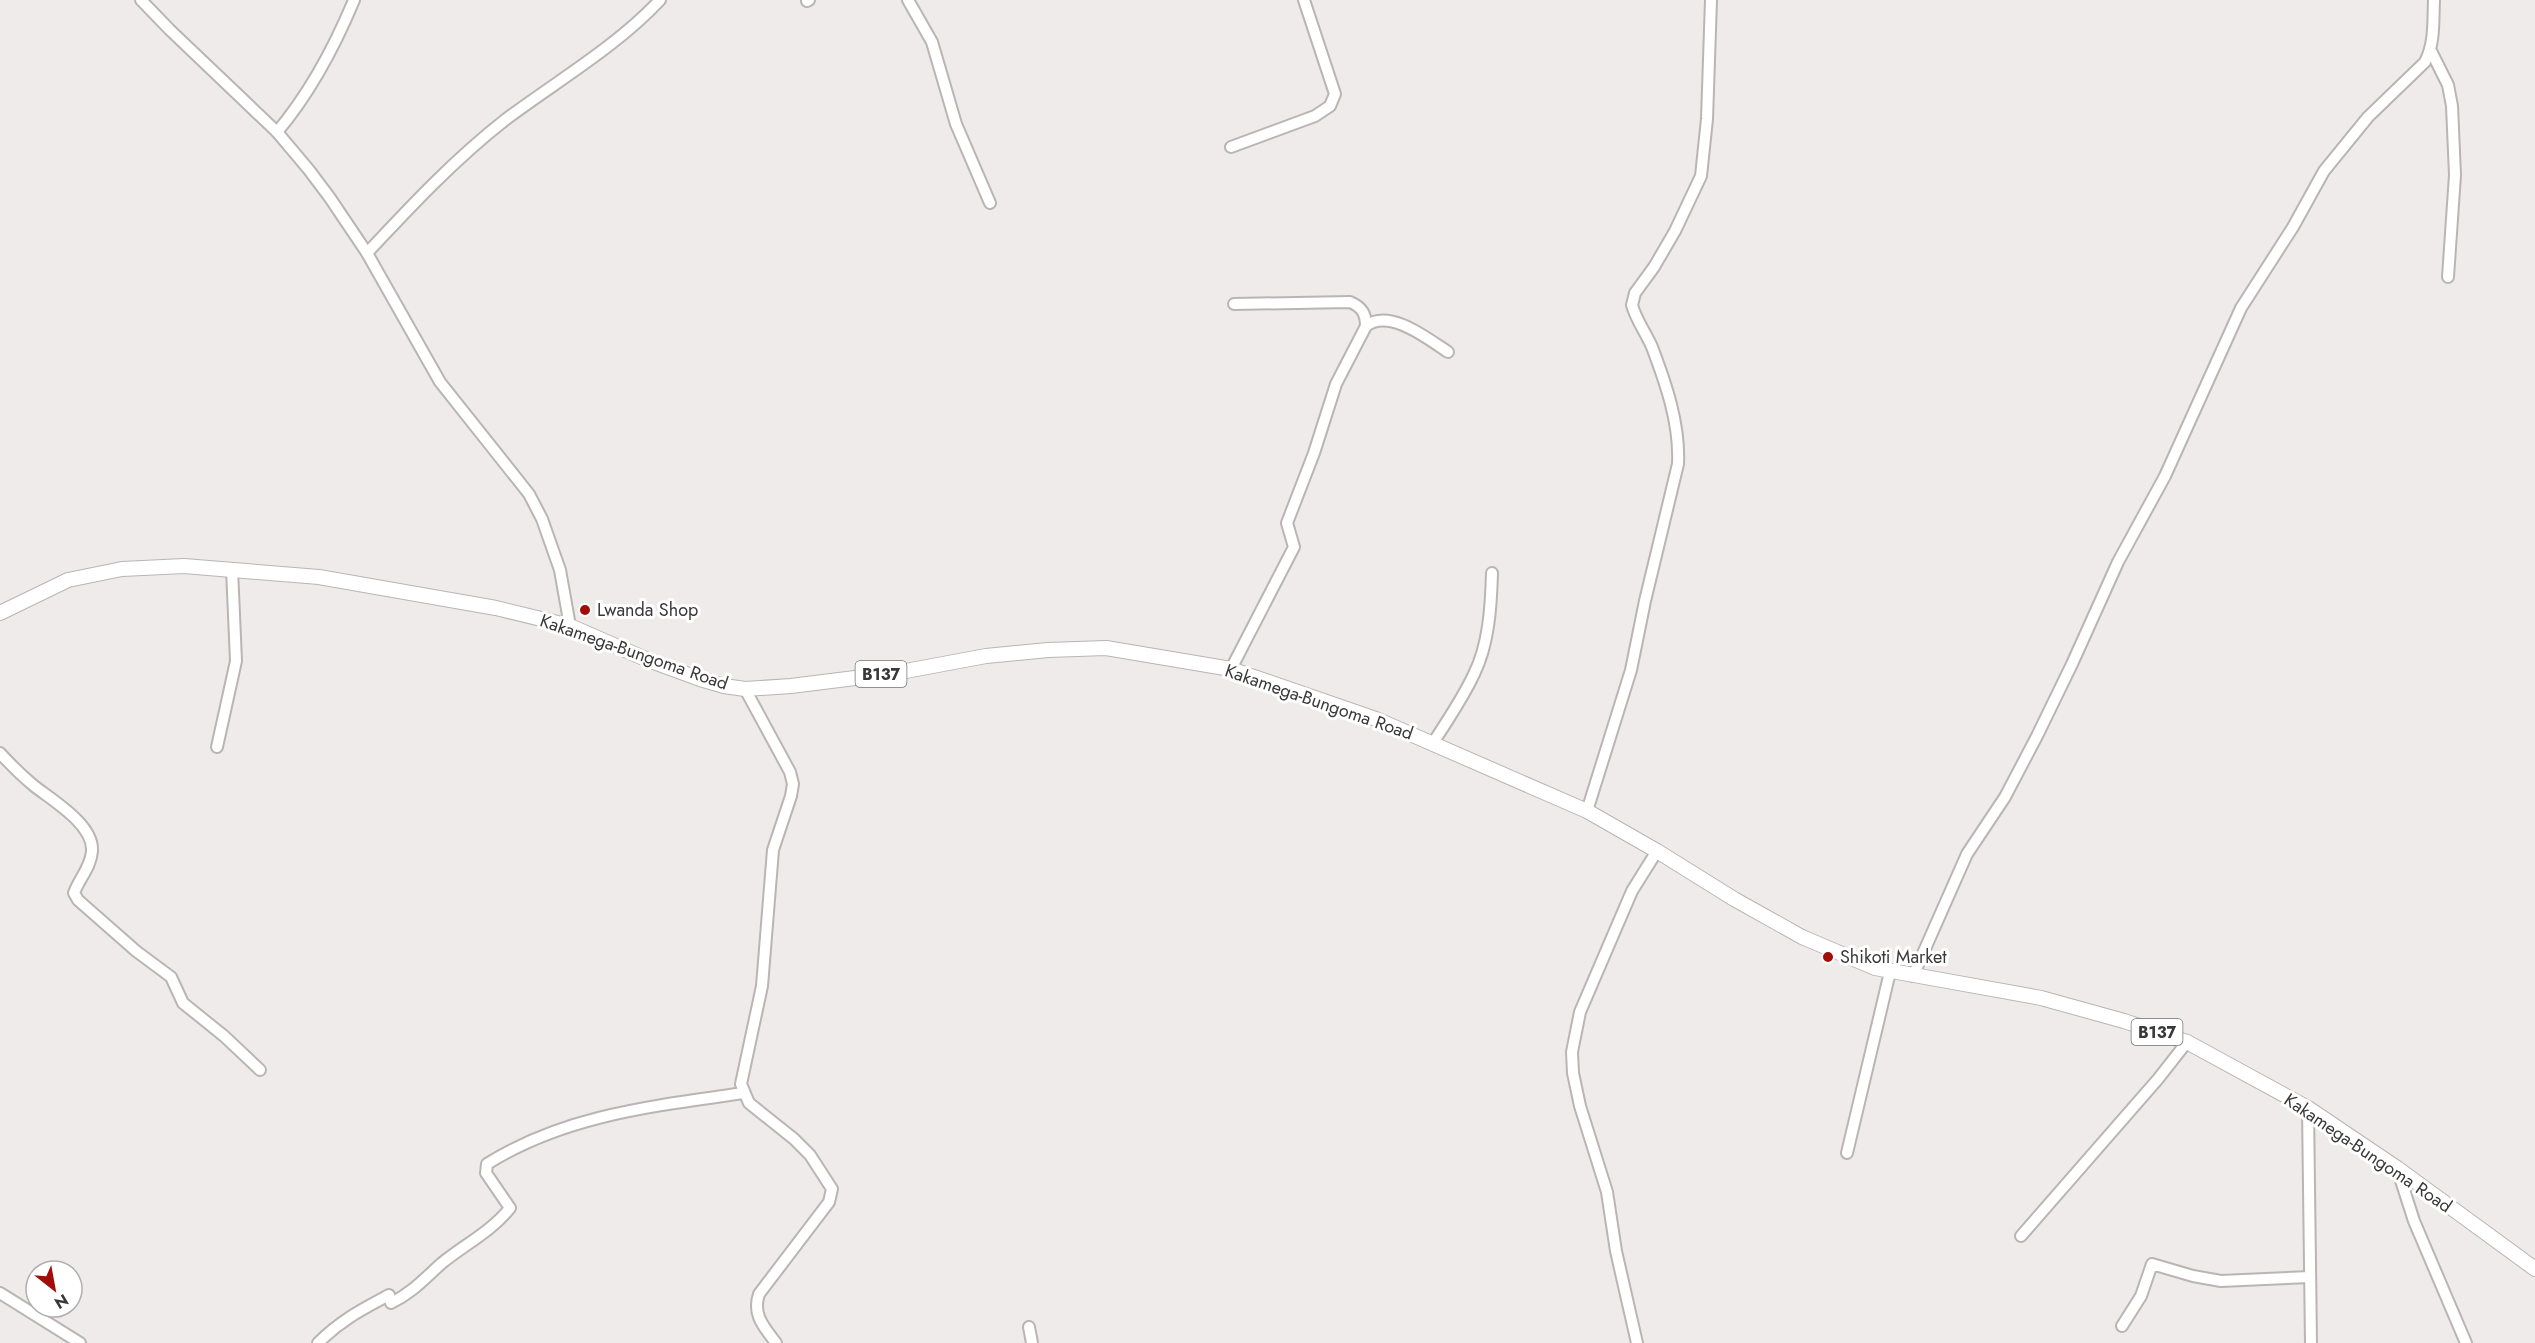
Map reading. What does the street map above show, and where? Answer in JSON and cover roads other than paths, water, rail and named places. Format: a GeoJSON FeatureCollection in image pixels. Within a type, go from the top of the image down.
{"type":"FeatureCollection","features":[{"type":"Feature","properties":{"kind":"main road","name":"Kakamega-Bungoma Road"},"geometry":{"type":"LineString","coordinates":[[0,613],[68,580],[96,573],[134,568],[184,566],[319,577],[496,608],[570,626],[648,660],[724,686],[745,689],[791,686],[895,673],[986,656],[1048,650],[1106,648],[1231,669],[1376,719],[1587,811],[1802,937],[1875,968],[2041,998],[2124,1021],[2187,1042],[2308,1108],[2397,1168],[2535,1269]]}},
{"type":"Feature","properties":{"kind":"street"},"geometry":{"type":"LineString","coordinates":[[141,0],[277,132],[309,170],[367,252],[440,382],[529,494],[543,519],[560,570],[570,626]]}},
{"type":"Feature","properties":{"kind":"street"},"geometry":{"type":"LineString","coordinates":[[277,132],[295,110],[328,56],[354,0]]}},
{"type":"Feature","properties":{"kind":"street"},"geometry":{"type":"LineString","coordinates":[[367,252],[464,155],[504,121],[629,30],[660,0]]}},
{"type":"Feature","properties":{"kind":"street"},"geometry":{"type":"LineString","coordinates":[[908,0],[932,42],[956,124],[990,202]]}},
{"type":"Feature","properties":{"kind":"street"},"geometry":{"type":"LineString","coordinates":[[1231,147],[1315,116],[1330,106],[1335,94],[1304,0]]}},
{"type":"Feature","properties":{"kind":"street"},"geometry":{"type":"LineString","coordinates":[[1587,811],[1631,670],[1678,464],[1679,442],[1676,424],[1651,345],[1633,309],[1632,300],[1675,231],[1701,176],[1707,119],[1711,0]]}},
{"type":"Feature","properties":{"kind":"street"},"geometry":{"type":"LineString","coordinates":[[1913,976],[1967,854],[2005,797],[2037,736],[2118,562],[2165,476],[2241,308],[2293,227],[2324,171],[2368,117],[2425,62],[2431,51],[2434,0]]}},
{"type":"Feature","properties":{"kind":"street"},"geometry":{"type":"LineString","coordinates":[[2431,51],[2448,85],[2452,106],[2455,175],[2448,277]]}},
{"type":"Feature","properties":{"kind":"street"},"geometry":{"type":"LineString","coordinates":[[1234,304],[1350,302],[1359,306],[1366,316],[1366,326]]}},
{"type":"Feature","properties":{"kind":"street"},"geometry":{"type":"LineString","coordinates":[[1231,669],[1294,547],[1287,523],[1314,453],[1336,384],[1366,326],[1373,321],[1383,320],[1404,325],[1448,352]]}},
{"type":"Feature","properties":{"kind":"street"},"geometry":{"type":"LineString","coordinates":[[217,747],[236,661],[232,569]]}},
{"type":"Feature","properties":{"kind":"street"},"geometry":{"type":"LineString","coordinates":[[1434,743],[1474,674],[1482,653],[1491,602],[1492,573]]}},
{"type":"Feature","properties":{"kind":"street"},"geometry":{"type":"LineString","coordinates":[[745,689],[790,772],[793,784],[773,850],[767,948],[762,986],[741,1084],[749,1103],[810,1155],[832,1190],[829,1202],[759,1294],[757,1312],[761,1324],[776,1343]]}},
{"type":"Feature","properties":{"kind":"street"},"geometry":{"type":"LineString","coordinates":[[0,753],[32,784],[66,808],[88,837],[92,845],[92,853],[90,863],[74,893],[78,900],[136,951],[171,976],[183,1003],[224,1036],[260,1070]]}},
{"type":"Feature","properties":{"kind":"street"},"geometry":{"type":"LineString","coordinates":[[1637,1343],[1616,1251],[1607,1192],[1580,1106],[1573,1073],[1572,1052],[1580,1012],[1632,891],[1657,850]]}},
{"type":"Feature","properties":{"kind":"street"},"geometry":{"type":"LineString","coordinates":[[1847,1153],[1890,972]]}},
{"type":"Feature","properties":{"kind":"street"},"geometry":{"type":"LineString","coordinates":[[2021,1236],[2158,1079],[2187,1042]]}},
{"type":"Feature","properties":{"kind":"street"},"geometry":{"type":"LineString","coordinates":[[318,1343],[338,1324],[362,1309],[389,1295],[391,1303],[410,1294],[441,1264],[501,1220],[510,1208],[486,1173],[487,1164],[503,1154],[538,1136],[597,1117],[744,1094]]}},
{"type":"Feature","properties":{"kind":"street"},"geometry":{"type":"LineString","coordinates":[[2308,1108],[2311,1343]]}},
{"type":"Feature","properties":{"kind":"street"},"geometry":{"type":"LineString","coordinates":[[2397,1168],[2414,1221],[2466,1343]]}},
{"type":"Feature","properties":{"kind":"street"},"geometry":{"type":"LineString","coordinates":[[2122,1326],[2141,1296],[2151,1264],[2193,1276],[2222,1281],[2310,1277]]}},
{"type":"Feature","properties":{"kind":"street"},"geometry":{"type":"LineString","coordinates":[[0,1293],[80,1343]]}},
{"type":"Feature","properties":{"kind":"street"},"geometry":{"type":"LineString","coordinates":[[1029,1327],[1032,1343]]}},
{"type":"Feature","properties":{"kind":"place","name":"Lwanda Shop"},"geometry":{"type":"Point","coordinates":[585,610]}},
{"type":"Feature","properties":{"kind":"place","name":"Shikoti Market"},"geometry":{"type":"Point","coordinates":[1828,957]}}]}
